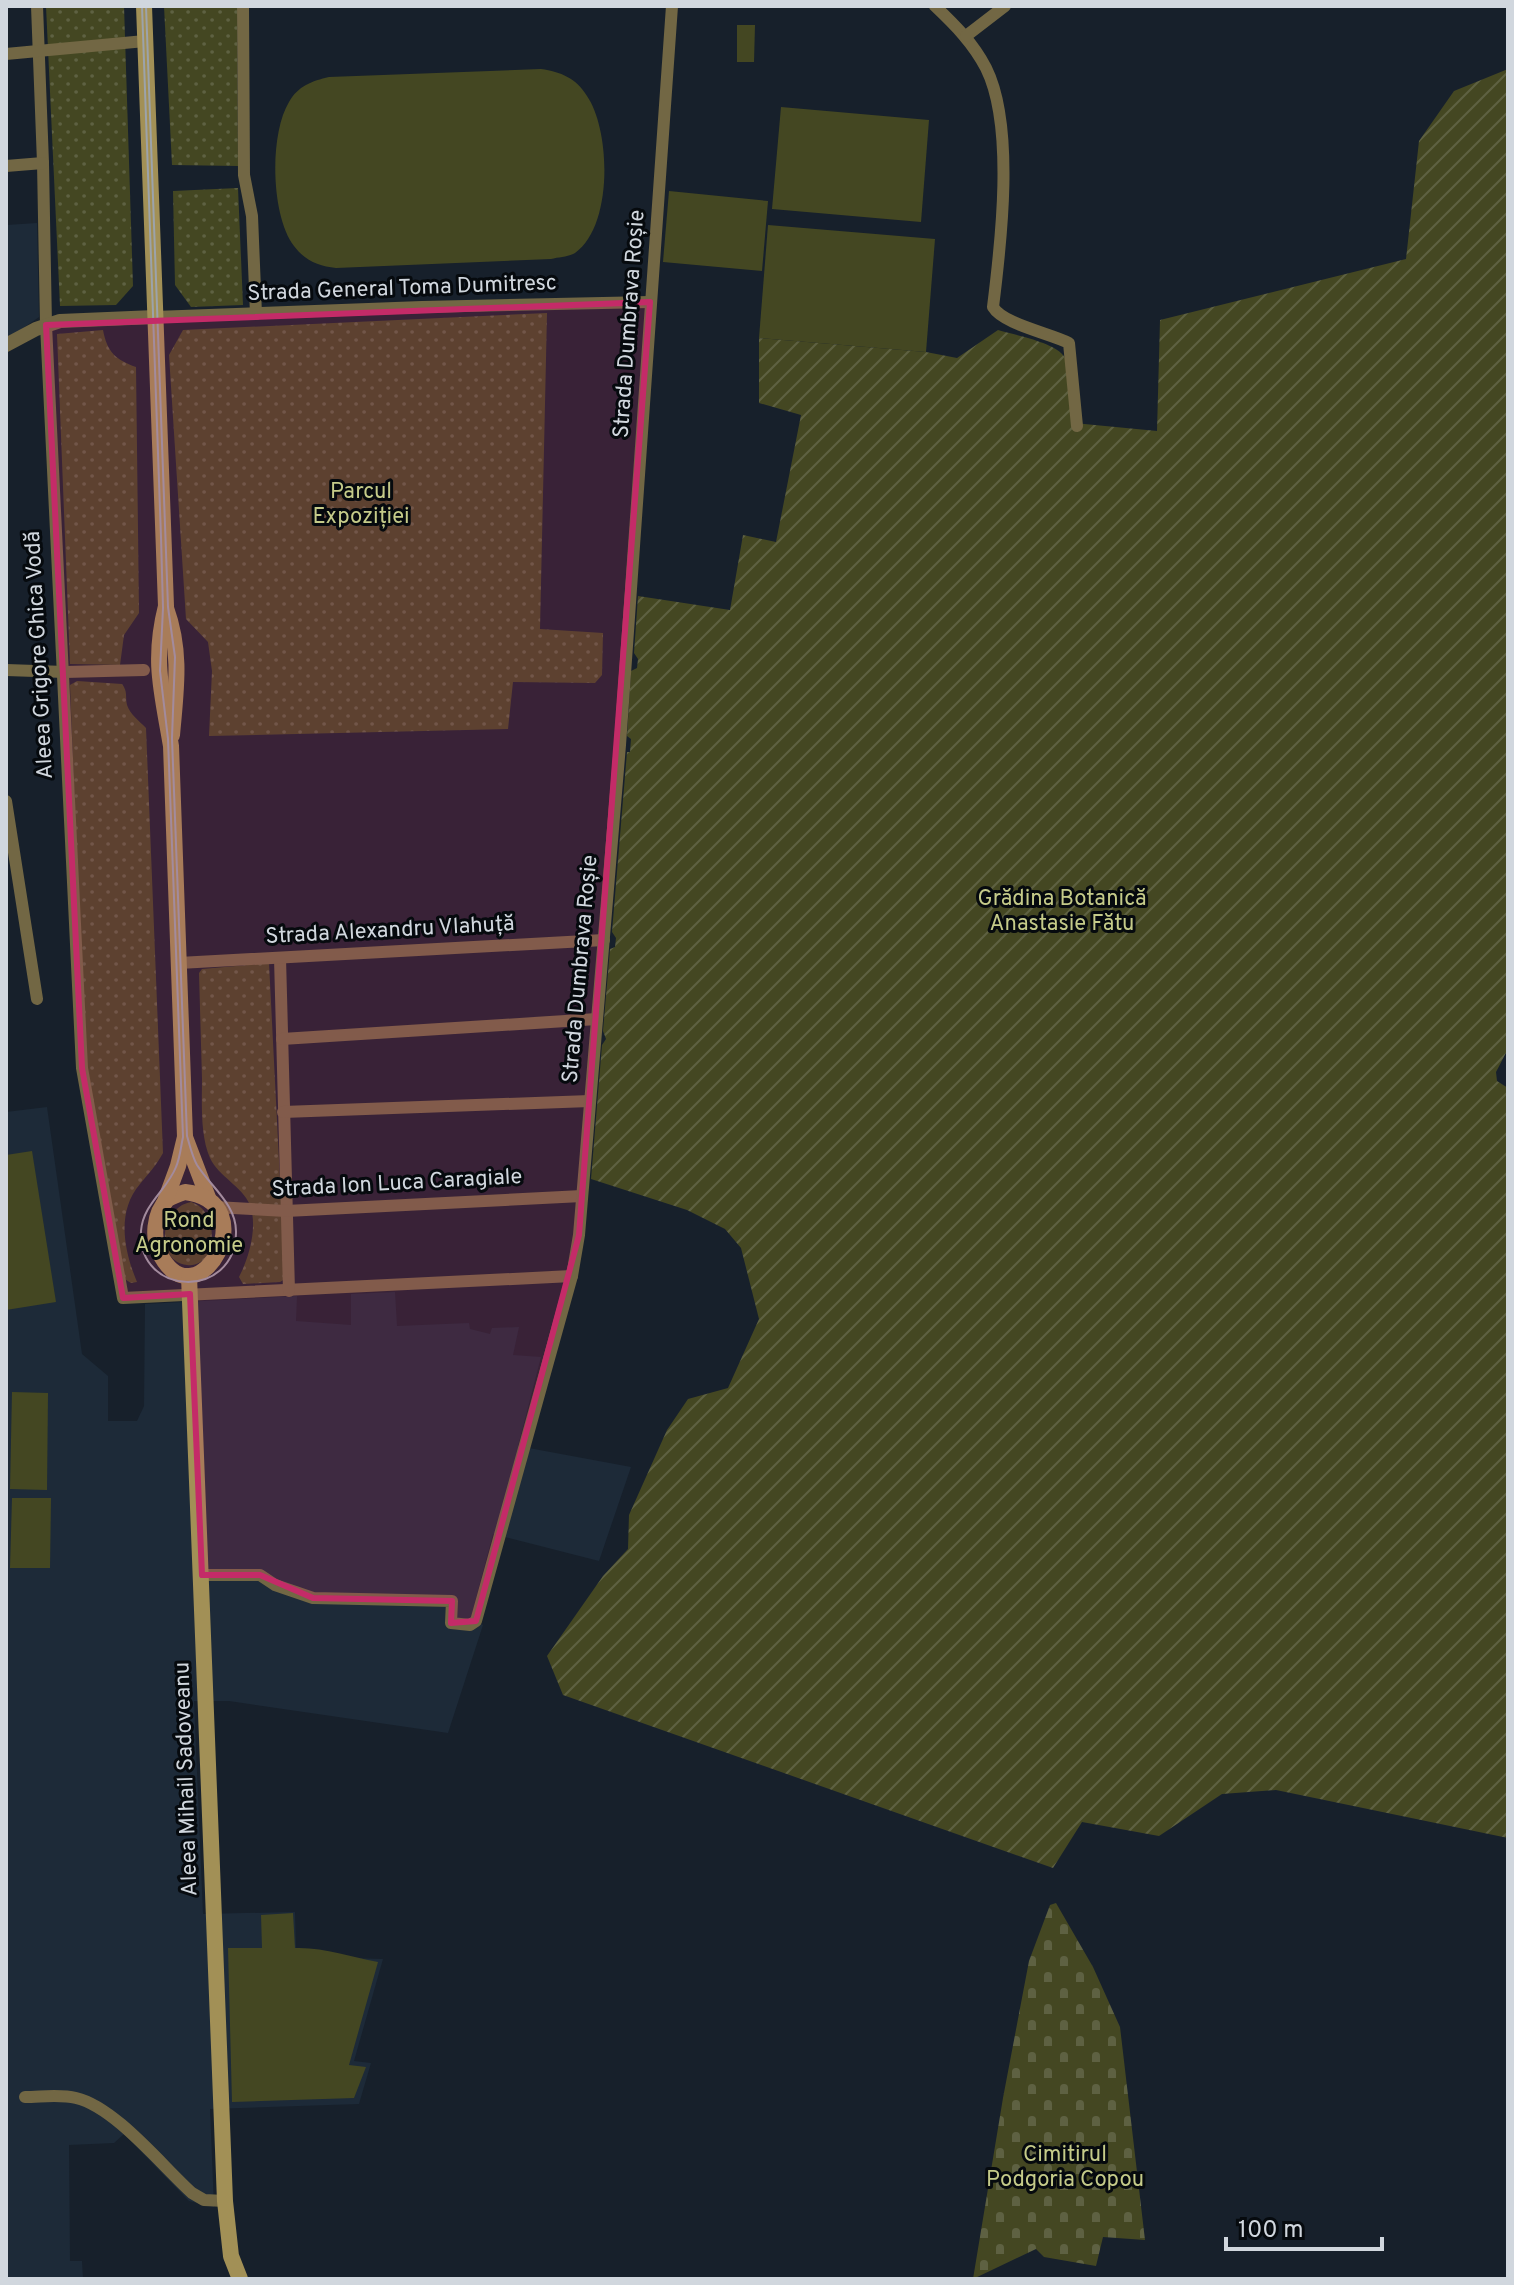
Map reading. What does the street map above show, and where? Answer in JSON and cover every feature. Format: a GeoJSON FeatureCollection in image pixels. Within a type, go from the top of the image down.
{"type":"FeatureCollection","features":[{"type":"Feature","properties":{"kind":"main road"},"geometry":{"type":"LineString","coordinates":[[144,6],[166,606],[160,631],[159,691],[171,746],[185,1137],[178,1166],[156,1223],[159,1253],[172,1270],[189,1276],[205,1272],[220,1252],[223,1229],[185,1137]]}},
{"type":"Feature","properties":{"kind":"main road"},"geometry":{"type":"LineString","coordinates":[[164,1205],[170,1197],[185,1192],[202,1194],[212,1203]]}},
{"type":"Feature","properties":{"kind":"main road","name":"Aleea Mihail Sadoveanu"},"geometry":{"type":"LineString","coordinates":[[189,1276],[225,2201],[231,2256],[240,2279]]}},
{"type":"Feature","properties":{"kind":"street","name":"Aleea Grigore Ghica Vodă"},"geometry":{"type":"LineString","coordinates":[[37,6],[46,325],[82,1068],[123,1298],[190,1294]]}},
{"type":"Feature","properties":{"kind":"street"},"geometry":{"type":"LineString","coordinates":[[243,6],[244,175],[252,216],[256,314]]}},
{"type":"Feature","properties":{"kind":"street","name":"Strada Dumbrava Roșie"},"geometry":{"type":"LineString","coordinates":[[202,1575],[260,1575],[275,1585],[313,1598],[452,1601],[451,1623],[470,1625],[476,1621],[572,1276],[582,1196],[604,940],[672,6]]}},
{"type":"Feature","properties":{"kind":"street"},"geometry":{"type":"LineString","coordinates":[[935,6],[966,36],[987,70],[997,99],[1004,142],[993,307],[1004,319],[1049,333],[1069,343],[1077,426]]}},
{"type":"Feature","properties":{"kind":"street"},"geometry":{"type":"LineString","coordinates":[[966,36],[1005,6]]}},
{"type":"Feature","properties":{"kind":"street"},"geometry":{"type":"LineString","coordinates":[[6,54],[145,41]]}},
{"type":"Feature","properties":{"kind":"street"},"geometry":{"type":"LineString","coordinates":[[6,166],[43,163]]}},
{"type":"Feature","properties":{"kind":"street","name":"Strada General Toma Dumitresc"},"geometry":{"type":"LineString","coordinates":[[155,317],[650,302]]}},
{"type":"Feature","properties":{"kind":"street"},"geometry":{"type":"LineString","coordinates":[[6,345],[60,321],[155,317]]}},
{"type":"Feature","properties":{"kind":"street"},"geometry":{"type":"LineString","coordinates":[[6,670],[144,670]]}},
{"type":"Feature","properties":{"kind":"street"},"geometry":{"type":"LineString","coordinates":[[6,801],[37,999]]}},
{"type":"Feature","properties":{"kind":"street","name":"Strada Alexandru Vlahuță"},"geometry":{"type":"LineString","coordinates":[[179,963],[604,940]]}},
{"type":"Feature","properties":{"kind":"street"},"geometry":{"type":"LineString","coordinates":[[280,958],[289,1291]]}},
{"type":"Feature","properties":{"kind":"street"},"geometry":{"type":"LineString","coordinates":[[282,1039],[597,1019]]}},
{"type":"Feature","properties":{"kind":"street"},"geometry":{"type":"LineString","coordinates":[[283,1112],[590,1101]]}},
{"type":"Feature","properties":{"kind":"street","name":"Strada Ion Luca Caragiale"},"geometry":{"type":"LineString","coordinates":[[212,1203],[286,1211],[582,1196]]}},
{"type":"Feature","properties":{"kind":"street"},"geometry":{"type":"LineString","coordinates":[[190,1294],[572,1276]]}},
{"type":"Feature","properties":{"kind":"street"},"geometry":{"type":"LineString","coordinates":[[25,2097],[76,2098],[92,2105],[117,2121],[192,2193],[204,2200],[225,2201]]}},
{"type":"Feature","properties":{"kind":"highlighted area"},"geometry":{"type":"Polygon","coordinates":[[[650,302],[579,1235],[476,1621],[451,1623],[452,1601],[313,1598],[260,1575],[202,1575],[190,1294],[123,1298],[82,1068],[46,325],[650,302]]]}},
{"type":"Feature","properties":{"kind":"shaded area"},"geometry":{"type":"Polygon","coordinates":[[[37,223],[39,317],[6,340],[6,225],[37,223]]]}},
{"type":"Feature","properties":{"kind":"shaded area"},"geometry":{"type":"Polygon","coordinates":[[[47,1107],[82,1354],[108,1376],[108,1421],[137,1421],[144,1406],[145,1304],[297,1296],[296,1321],[351,1325],[351,1294],[395,1292],[397,1326],[469,1323],[470,1329],[490,1334],[492,1328],[519,1327],[513,1355],[541,1357],[518,1446],[631,1467],[599,1561],[493,1534],[471,1617],[483,1625],[448,1733],[229,1701],[194,1701],[203,1914],[295,1912],[296,1949],[347,1958],[383,1959],[354,2061],[371,2063],[359,2104],[210,2109],[214,2207],[189,2201],[124,2134],[114,2143],[69,2145],[70,2261],[82,2261],[83,2279],[6,2279],[6,1112],[47,1107]]]}},
{"type":"Feature","properties":{"kind":"green space"},"geometry":{"type":"Polygon","coordinates":[[[46,6],[124,6],[133,286],[116,305],[60,306],[46,6]]]}},
{"type":"Feature","properties":{"kind":"green space"},"geometry":{"type":"Polygon","coordinates":[[[164,6],[237,6],[238,166],[172,165],[164,6]]]}},
{"type":"Feature","properties":{"kind":"green space"},"geometry":{"type":"Polygon","coordinates":[[[737,25],[755,25],[754,62],[737,62],[737,25]]]}},
{"type":"Feature","properties":{"kind":"green space"},"geometry":{"type":"Polygon","coordinates":[[[541,69],[561,74],[578,85],[595,112],[601,132],[604,154],[602,201],[587,240],[575,253],[551,259],[336,268],[313,262],[294,246],[281,215],[275,175],[278,134],[283,116],[289,102],[301,88],[329,77],[541,69]]]}},
{"type":"Feature","properties":{"kind":"green space","name":"Grădina Botanică Anastasie Fătu"},"geometry":{"type":"Polygon","coordinates":[[[1508,69],[1508,1049],[1496,1072],[1497,1081],[1508,1088],[1508,1838],[1276,1790],[1222,1794],[1159,1836],[1082,1822],[1053,1868],[563,1695],[547,1656],[603,1576],[628,1549],[629,1515],[667,1430],[688,1399],[728,1388],[759,1319],[741,1248],[725,1229],[687,1210],[591,1179],[602,1045],[606,1039],[603,1031],[610,949],[615,947],[616,938],[612,932],[627,752],[630,752],[631,739],[627,736],[631,671],[637,668],[638,659],[634,653],[638,596],[730,610],[743,535],[776,542],[801,415],[759,403],[759,338],[926,352],[957,358],[998,330],[1042,343],[1063,355],[1070,377],[1074,423],[1157,431],[1160,320],[1406,259],[1419,141],[1454,91],[1508,69]]]}},
{"type":"Feature","properties":{"kind":"green space"},"geometry":{"type":"Polygon","coordinates":[[[781,107],[929,120],[921,222],[772,209],[781,107]]]}},
{"type":"Feature","properties":{"kind":"green space"},"geometry":{"type":"Polygon","coordinates":[[[238,188],[243,305],[191,307],[175,285],[173,191],[238,188]]]}},
{"type":"Feature","properties":{"kind":"green space"},"geometry":{"type":"Polygon","coordinates":[[[669,191],[768,201],[762,271],[663,262],[669,191]]]}},
{"type":"Feature","properties":{"kind":"green space"},"geometry":{"type":"Polygon","coordinates":[[[768,225],[935,239],[926,352],[759,338],[768,225]]]}},
{"type":"Feature","properties":{"kind":"green space","name":"Parcul Expoziției"},"geometry":{"type":"Polygon","coordinates":[[[547,313],[540,629],[603,633],[602,675],[595,683],[513,682],[508,729],[209,736],[212,671],[208,642],[186,619],[169,355],[183,330],[547,313]]]}},
{"type":"Feature","properties":{"kind":"green space"},"geometry":{"type":"Polygon","coordinates":[[[103,330],[114,354],[136,367],[139,613],[124,635],[120,665],[70,664],[57,334],[103,330]]]}},
{"type":"Feature","properties":{"kind":"green space"},"geometry":{"type":"Polygon","coordinates":[[[77,681],[122,684],[128,708],[146,728],[163,1153],[132,1195],[125,1219],[126,1245],[137,1282],[131,1283],[123,1278],[85,1062],[70,685],[77,681]]]}},
{"type":"Feature","properties":{"kind":"green space"},"geometry":{"type":"Polygon","coordinates":[[[269,963],[285,1279],[243,1284],[239,1277],[251,1242],[252,1214],[242,1192],[214,1165],[205,1139],[199,973],[202,969],[269,963]]]}},
{"type":"Feature","properties":{"kind":"green space"},"geometry":{"type":"Polygon","coordinates":[[[32,1151],[56,1302],[6,1310],[6,1155],[32,1151]]]}},
{"type":"Feature","properties":{"kind":"green space","name":"Rond Agronomie"},"geometry":{"type":"Polygon","coordinates":[[[191,1202],[201,1207],[207,1216],[212,1238],[205,1258],[197,1264],[187,1265],[170,1254],[165,1234],[172,1214],[180,1206],[191,1202]]]}},
{"type":"Feature","properties":{"kind":"green space"},"geometry":{"type":"Polygon","coordinates":[[[12,1392],[48,1393],[47,1490],[10,1489],[12,1392]]]}},
{"type":"Feature","properties":{"kind":"green space"},"geometry":{"type":"Polygon","coordinates":[[[12,1498],[51,1498],[50,1568],[10,1568],[12,1498]]]}},
{"type":"Feature","properties":{"kind":"green space","name":"Cimitirul Podgoria Copou"},"geometry":{"type":"Polygon","coordinates":[[[1056,1903],[1093,1967],[1120,2027],[1145,2240],[1103,2237],[1096,2266],[1044,2257],[1036,2249],[973,2279],[1029,1961],[1050,1905],[1056,1903]]]}},
{"type":"Feature","properties":{"kind":"green space"},"geometry":{"type":"Polygon","coordinates":[[[293,1913],[295,1948],[378,1962],[349,2065],[366,2067],[354,2098],[232,2102],[228,1948],[262,1948],[261,1915],[293,1913]]]}},
{"type":"Feature","properties":{"kind":"tram line"},"geometry":{"type":"LineString","coordinates":[[142,6],[163,608],[160,671],[168,739],[183,1137],[176,1167],[146,1213],[141,1231],[144,1253],[154,1269],[169,1278],[187,1282],[204,1279],[220,1270],[231,1255],[236,1233],[228,1205],[197,1165],[187,1136],[172,738],[175,657],[168,607],[146,6]]}}]}
